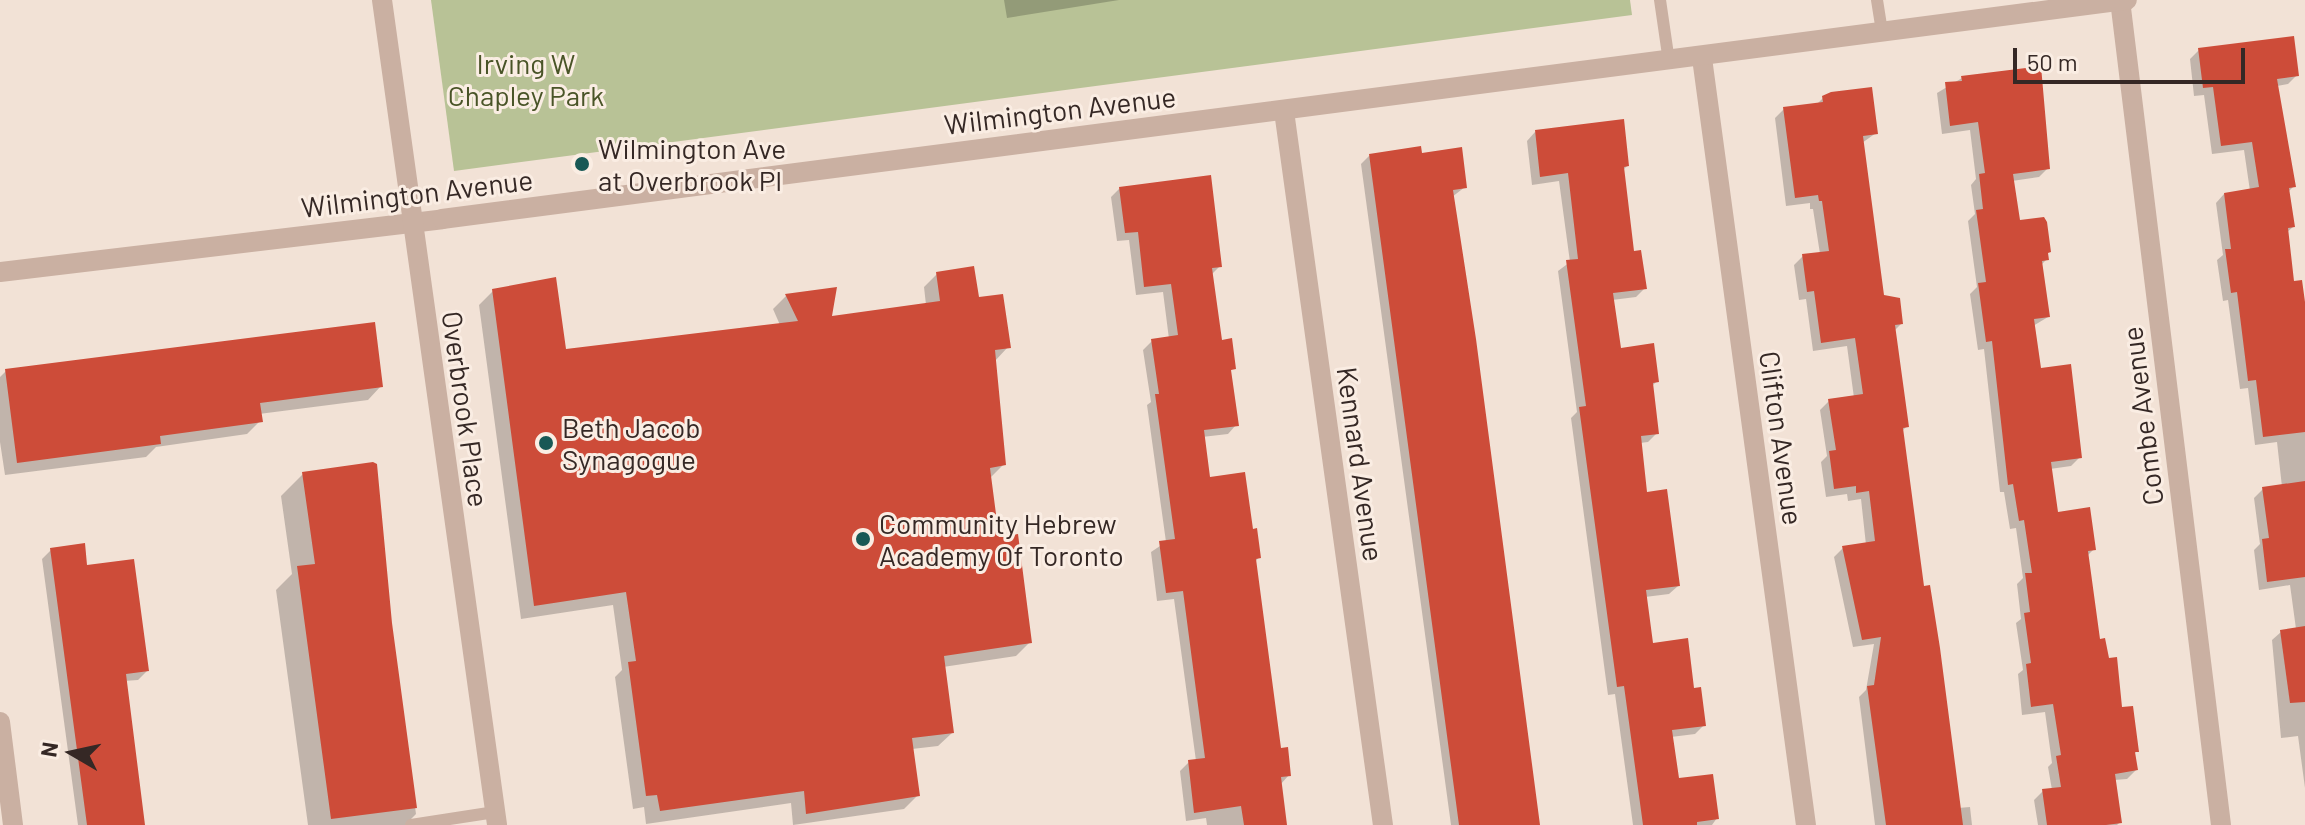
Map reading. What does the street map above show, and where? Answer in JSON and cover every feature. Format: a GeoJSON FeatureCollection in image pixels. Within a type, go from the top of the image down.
{"type":"FeatureCollection","features":[{"type":"Feature","properties":{"kind":"street","name":"Overbrook Place"},"geometry":{"type":"LineString","coordinates":[[382,0],[496,819]]}},
{"type":"Feature","properties":{"kind":"street","name":"Combe Avenue"},"geometry":{"type":"LineString","coordinates":[[2120,0],[2221,825]]}},
{"type":"Feature","properties":{"kind":"street","name":"Wilmington Avenue"},"geometry":{"type":"LineString","coordinates":[[0,272],[412,223],[1702,58],[2127,0]]}},
{"type":"Feature","properties":{"kind":"street","name":"Clifton Avenue"},"geometry":{"type":"LineString","coordinates":[[1702,58],[1806,825]]}},
{"type":"Feature","properties":{"kind":"street","name":"Kennard Avenue"},"geometry":{"type":"LineString","coordinates":[[1284,111],[1383,825]]}},
{"type":"Feature","properties":{"kind":"street"},"geometry":{"type":"LineString","coordinates":[[0,722],[13,825]]}},
{"type":"Feature","properties":{"kind":"lane"},"geometry":{"type":"LineString","coordinates":[[1660,0],[1669,62]]}},
{"type":"Feature","properties":{"kind":"lane"},"geometry":{"type":"LineString","coordinates":[[1877,0],[1882,33]]}},
{"type":"Feature","properties":{"kind":"lane"},"geometry":{"type":"LineString","coordinates":[[411,825],[496,819]]}},
{"type":"Feature","properties":{"kind":"green space","name":"Irving W Chapley Park"},"geometry":{"type":"Polygon","coordinates":[[[431,0],[1630,0],[1632,15],[454,171],[431,0]]]}},
{"type":"Feature","properties":{"kind":"building"},"geometry":{"type":"Polygon","coordinates":[[[2294,36],[2299,76],[2277,79],[2296,187],[2289,188],[2295,227],[2288,228],[2294,281],[2302,280],[2305,302],[2305,432],[2263,437],[2256,380],[2248,381],[2237,292],[2231,293],[2225,249],[2231,249],[2224,193],[2259,187],[2252,142],[2221,146],[2213,87],[2203,88],[2198,48],[2294,36]]]}},
{"type":"Feature","properties":{"kind":"building"},"geometry":{"type":"Polygon","coordinates":[[[2041,66],[2050,169],[2013,174],[2020,220],[2044,217],[2047,222],[2051,252],[2048,253],[2049,260],[2042,261],[2050,317],[2034,319],[2041,368],[2071,364],[2082,458],[2051,462],[2058,512],[2090,507],[2096,550],[2088,551],[2100,639],[2105,638],[2109,658],[2117,657],[2122,707],[2133,706],[2139,752],[2135,752],[2138,770],[2115,774],[2122,823],[2106,825],[2047,825],[2042,789],[2061,787],[2056,756],[2061,755],[2053,704],[2031,707],[2026,664],[2031,663],[2024,613],[2030,612],[2025,573],[2032,573],[2024,520],[2019,521],[2013,484],[2008,485],[1992,341],[1986,342],[1978,283],[1986,282],[1976,210],[1983,209],[1979,174],[1985,173],[1978,122],[1950,126],[1945,82],[1962,81],[1961,76],[2041,66]]]}},
{"type":"Feature","properties":{"kind":"building"},"geometry":{"type":"Polygon","coordinates":[[[1872,87],[1878,134],[1863,136],[1884,295],[1900,298],[1903,324],[1895,325],[1909,427],[1903,428],[1924,586],[1930,585],[1940,648],[1963,825],[1886,825],[1867,686],[1874,685],[1881,637],[1862,640],[1842,546],[1875,541],[1869,491],[1856,493],[1856,486],[1834,489],[1829,451],[1836,450],[1828,399],[1863,394],[1855,338],[1821,343],[1814,291],[1807,292],[1802,254],[1829,251],[1822,201],[1819,201],[1818,195],[1795,198],[1783,107],[1823,102],[1822,96],[1831,92],[1872,87]]]}},
{"type":"Feature","properties":{"kind":"building"},"geometry":{"type":"Polygon","coordinates":[[[1624,119],[1629,166],[1624,167],[1634,251],[1641,250],[1647,289],[1613,293],[1621,348],[1654,343],[1659,382],[1653,383],[1659,434],[1641,436],[1647,492],[1667,489],[1680,586],[1646,590],[1653,643],[1688,638],[1694,688],[1701,687],[1706,726],[1672,730],[1679,778],[1713,774],[1719,819],[1697,822],[1697,825],[1643,825],[1624,686],[1617,687],[1579,407],[1586,406],[1566,260],[1578,259],[1568,173],[1540,177],[1535,130],[1624,119]]]}},
{"type":"Feature","properties":{"kind":"building"},"geometry":{"type":"Polygon","coordinates":[[[1421,146],[1422,153],[1462,147],[1467,188],[1453,190],[1476,339],[1540,825],[1459,825],[1369,154],[1421,146]]]}},
{"type":"Feature","properties":{"kind":"building"},"geometry":{"type":"Polygon","coordinates":[[[1211,175],[1222,267],[1212,268],[1222,340],[1232,338],[1236,369],[1231,370],[1239,426],[1204,430],[1210,477],[1245,472],[1253,529],[1257,528],[1261,558],[1256,559],[1281,748],[1288,747],[1291,776],[1281,777],[1287,825],[1244,825],[1241,806],[1194,813],[1188,760],[1205,758],[1183,591],[1166,593],[1159,541],[1175,539],[1155,394],[1159,394],[1151,339],[1178,335],[1171,284],[1144,287],[1138,232],[1125,233],[1119,187],[1211,175]]]}},
{"type":"Feature","properties":{"kind":"building"},"geometry":{"type":"Polygon","coordinates":[[[974,266],[979,297],[1003,294],[1011,348],[995,350],[1006,465],[990,468],[999,537],[1018,534],[1032,643],[944,656],[954,733],[912,738],[920,796],[806,814],[804,791],[660,811],[657,795],[646,796],[628,662],[636,661],[626,592],[534,606],[492,289],[556,277],[566,349],[798,321],[785,294],[837,287],[832,316],[940,301],[936,272],[974,266]]]}},
{"type":"Feature","properties":{"kind":"building"},"geometry":{"type":"Polygon","coordinates":[[[375,322],[383,387],[260,403],[263,422],[160,436],[161,444],[17,463],[5,369],[375,322]]]}},
{"type":"Feature","properties":{"kind":"building"},"geometry":{"type":"Polygon","coordinates":[[[373,462],[377,464],[392,623],[417,808],[331,819],[297,566],[315,564],[302,472],[373,462]]]}},
{"type":"Feature","properties":{"kind":"building"},"geometry":{"type":"Polygon","coordinates":[[[2305,481],[2305,577],[2267,582],[2262,539],[2269,538],[2262,487],[2305,481]]]}},
{"type":"Feature","properties":{"kind":"building"},"geometry":{"type":"Polygon","coordinates":[[[85,543],[87,565],[134,559],[149,671],[126,674],[145,825],[87,825],[50,548],[85,543]]]}},
{"type":"Feature","properties":{"kind":"building"},"geometry":{"type":"Polygon","coordinates":[[[2305,626],[2305,702],[2290,703],[2280,630],[2305,626]]]}},
{"type":"Feature","properties":{"kind":"place","name":"Wilmington Ave at Overbrook Pl"},"geometry":{"type":"Point","coordinates":[582,164]}},
{"type":"Feature","properties":{"kind":"place","name":"Beth Jacob Synagogue"},"geometry":{"type":"Point","coordinates":[546,443]}},
{"type":"Feature","properties":{"kind":"place","name":"Community Hebrew Academy Of Toronto"},"geometry":{"type":"Point","coordinates":[863,539]}}]}
